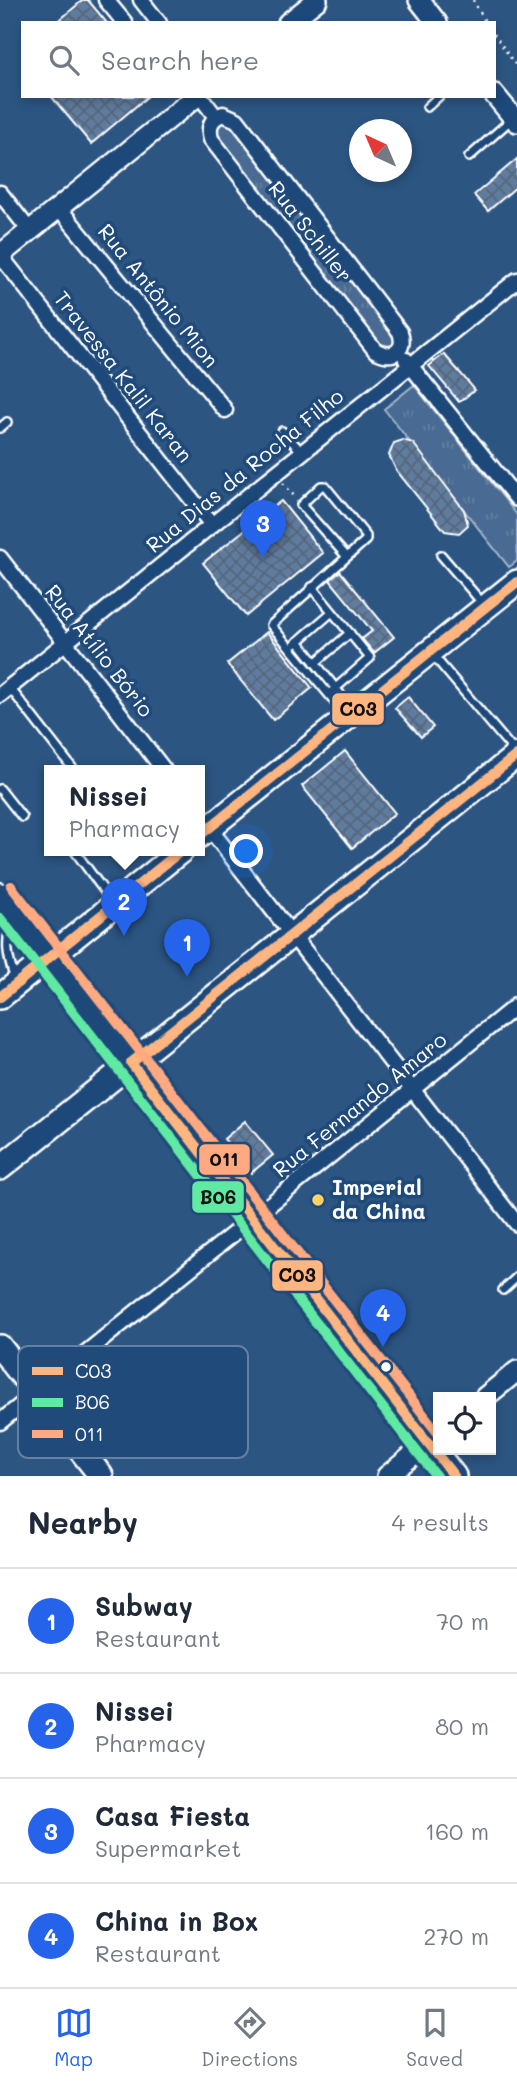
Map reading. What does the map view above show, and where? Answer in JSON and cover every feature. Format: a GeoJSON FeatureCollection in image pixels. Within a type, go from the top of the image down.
{"type":"FeatureCollection","features":[{"type":"Feature","properties":{"kind":"main road"},"geometry":{"type":"LineString","coordinates":[[291,21],[317,0]]}},
{"type":"Feature","properties":{"kind":"main road"},"geometry":{"type":"LineString","coordinates":[[419,0],[435,21]]}},
{"type":"Feature","properties":{"kind":"main road"},"geometry":{"type":"LineString","coordinates":[[496,96],[515,120]]}},
{"type":"Feature","properties":{"kind":"main road"},"geometry":{"type":"LineString","coordinates":[[0,255],[196,98]]}},
{"type":"Feature","properties":{"kind":"main road"},"geometry":{"type":"LineString","coordinates":[[205,824],[351,714],[517,582]]}},
{"type":"Feature","properties":{"kind":"main road"},"geometry":{"type":"LineString","coordinates":[[0,1168],[517,755]]}},
{"type":"Feature","properties":{"kind":"main road"},"geometry":{"type":"LineString","coordinates":[[8,990],[175,856]]}},
{"type":"Feature","properties":{"kind":"main road"},"geometry":{"type":"LineString","coordinates":[[6,903],[253,1218],[433,1439],[387,1476]]}},
{"type":"Feature","properties":{"kind":"main road"},"geometry":{"type":"LineString","coordinates":[[0,1347],[18,1370]]}},
{"type":"Feature","properties":{"kind":"main road"},"geometry":{"type":"LineString","coordinates":[[491,1392],[517,1371]]}},
{"type":"Feature","properties":{"kind":"main road"},"geometry":{"type":"LineString","coordinates":[[442,1455],[454,1476]]}},
{"type":"Feature","properties":{"kind":"main road"},"geometry":{"type":"LineString","coordinates":[[87,1458],[101,1476]]}},
{"type":"Feature","properties":{"kind":"street"},"geometry":{"type":"LineString","coordinates":[[106,0],[123,21]]}},
{"type":"Feature","properties":{"kind":"street"},"geometry":{"type":"LineString","coordinates":[[141,0],[157,21]]}},
{"type":"Feature","properties":{"kind":"street","name":"Rua Schiller"},"geometry":{"type":"LineString","coordinates":[[200,98],[216,117]]}},
{"type":"Feature","properties":{"kind":"street","name":"Rua Schiller"},"geometry":{"type":"LineString","coordinates":[[223,114],[237,120],[400,332],[402,345],[398,351],[383,354],[376,350],[211,139],[209,130],[216,117],[223,114]]}},
{"type":"Feature","properties":{"kind":"street"},"geometry":{"type":"LineString","coordinates":[[0,194],[30,231]]}},
{"type":"Feature","properties":{"kind":"street","name":"Rua Antônio Mion"},"geometry":{"type":"LineString","coordinates":[[58,208],[225,410]]}},
{"type":"Feature","properties":{"kind":"street","name":"Travessa Kalil Karan"},"geometry":{"type":"LineString","coordinates":[[0,255],[212,525]]}},
{"type":"Feature","properties":{"kind":"street","name":"Rua Dias da Rocha Filho"},"geometry":{"type":"LineString","coordinates":[[5,692],[517,280]]}},
{"type":"Feature","properties":{"kind":"street","name":"Rua Schiller"},"geometry":{"type":"LineString","coordinates":[[398,351],[517,499]]}},
{"type":"Feature","properties":{"kind":"street","name":"Rua Atílio Bório"},"geometry":{"type":"LineString","coordinates":[[0,558],[160,765]]}},
{"type":"Feature","properties":{"kind":"street"},"geometry":{"type":"LineString","coordinates":[[205,828],[292,935],[517,1224]]}},
{"type":"Feature","properties":{"kind":"street","name":"Rua Fernando Amaro"},"geometry":{"type":"LineString","coordinates":[[94,1346],[517,1005]]}},
{"type":"Feature","properties":{"kind":"street","name":"Rua Fernando Amaro"},"geometry":{"type":"LineString","coordinates":[[0,1422],[18,1408]]}},
{"type":"Feature","properties":{"kind":"lane"},"geometry":{"type":"LineString","coordinates":[[427,107],[437,98]]}},
{"type":"Feature","properties":{"kind":"lane"},"geometry":{"type":"LineString","coordinates":[[469,157],[515,120]]}},
{"type":"Feature","properties":{"kind":"lane"},"geometry":{"type":"LineString","coordinates":[[0,428],[7,422]]}},
{"type":"Feature","properties":{"kind":"lane"},"geometry":{"type":"LineString","coordinates":[[282,430],[302,453]]}},
{"type":"Feature","properties":{"kind":"lane"},"geometry":{"type":"LineString","coordinates":[[347,557],[302,505],[321,486],[325,486],[366,536],[366,540],[347,557],[312,587],[271,625],[351,714]]}},
{"type":"Feature","properties":{"kind":"lane"},"geometry":{"type":"LineString","coordinates":[[440,555],[486,607]]}},
{"type":"Feature","properties":{"kind":"lane"},"geometry":{"type":"LineString","coordinates":[[312,587],[370,658],[332,691]]}},
{"type":"Feature","properties":{"kind":"lane"},"geometry":{"type":"LineString","coordinates":[[290,648],[332,612]]}},
{"type":"Feature","properties":{"kind":"lane"},"geometry":{"type":"LineString","coordinates":[[315,663],[350,633]]}},
{"type":"Feature","properties":{"kind":"lane"},"geometry":{"type":"LineString","coordinates":[[298,642],[332,691]]}},
{"type":"Feature","properties":{"kind":"lane"},"geometry":{"type":"LineString","coordinates":[[430,652],[517,755]]}},
{"type":"Feature","properties":{"kind":"lane"},"geometry":{"type":"LineString","coordinates":[[5,692],[70,765]]}},
{"type":"Feature","properties":{"kind":"lane"},"geometry":{"type":"LineString","coordinates":[[0,789],[22,817]]}},
{"type":"Feature","properties":{"kind":"lane"},"geometry":{"type":"LineString","coordinates":[[78,856],[115,905]]}},
{"type":"Feature","properties":{"kind":"lane"},"geometry":{"type":"LineString","coordinates":[[6,903],[8,990]]}},
{"type":"Feature","properties":{"kind":"lane"},"geometry":{"type":"LineString","coordinates":[[503,1290],[517,1277]]}},
{"type":"Feature","properties":{"kind":"path"},"geometry":{"type":"LineString","coordinates":[[473,0],[485,21]]}},
{"type":"Feature","properties":{"kind":"path"},"geometry":{"type":"LineString","coordinates":[[496,37],[517,67]]}},
{"type":"Feature","properties":{"kind":"path"},"geometry":{"type":"LineString","coordinates":[[275,474],[302,505]]}},
{"type":"Feature","properties":{"kind":"green space"},"geometry":{"type":"Polygon","coordinates":[[[226,121],[395,335],[396,343],[393,347],[379,348],[216,136],[215,128],[219,122],[226,121]]]}},
{"type":"Feature","properties":{"kind":"green space"},"geometry":{"type":"Polygon","coordinates":[[[414,385],[517,515],[517,561],[509,567],[384,409],[414,385]]]}},
{"type":"Feature","properties":{"kind":"building"},"geometry":{"type":"Polygon","coordinates":[[[83,0],[88,0],[105,21],[58,21],[83,0]]]}},
{"type":"Feature","properties":{"kind":"building"},"geometry":{"type":"Polygon","coordinates":[[[53,98],[146,98],[91,144],[53,98]]]}},
{"type":"Feature","properties":{"kind":"building"},"geometry":{"type":"Polygon","coordinates":[[[517,159],[517,186],[488,211],[474,195],[517,159]]]}},
{"type":"Feature","properties":{"kind":"building"},"geometry":{"type":"Polygon","coordinates":[[[444,354],[475,390],[459,402],[429,366],[444,354]]]}},
{"type":"Feature","properties":{"kind":"building"},"geometry":{"type":"Polygon","coordinates":[[[403,440],[413,443],[464,510],[468,525],[459,533],[445,531],[396,470],[389,455],[394,443],[403,440]]]}},
{"type":"Feature","properties":{"kind":"building"},"geometry":{"type":"Polygon","coordinates":[[[281,501],[323,553],[246,616],[203,563],[281,501]]]}},
{"type":"Feature","properties":{"kind":"building"},"geometry":{"type":"Polygon","coordinates":[[[340,571],[394,637],[374,653],[362,639],[372,631],[330,580],[340,571]]]}},
{"type":"Feature","properties":{"kind":"building"},"geometry":{"type":"Polygon","coordinates":[[[267,632],[312,688],[273,720],[227,664],[267,632]]]}},
{"type":"Feature","properties":{"kind":"building"},"geometry":{"type":"Polygon","coordinates":[[[408,697],[433,727],[421,737],[395,708],[408,697]]]}},
{"type":"Feature","properties":{"kind":"building"},"geometry":{"type":"Polygon","coordinates":[[[345,751],[395,813],[352,848],[302,786],[345,751]]]}},
{"type":"Feature","properties":{"kind":"building"},"geometry":{"type":"Polygon","coordinates":[[[245,1121],[273,1155],[251,1173],[224,1139],[245,1121]]]}},
{"type":"Feature","properties":{"kind":"transit line","name":"C03"},"geometry":{"type":"LineString","coordinates":[[205,831],[517,582]]}},
{"type":"Feature","properties":{"kind":"transit line","name":"C03"},"geometry":{"type":"LineString","coordinates":[[454,1476],[131,1063],[517,755]]}},
{"type":"Feature","properties":{"kind":"transit line","name":"C03"},"geometry":{"type":"LineString","coordinates":[[0,997],[175,856]]}},
{"type":"Feature","properties":{"kind":"transit line","name":"011"},"geometry":{"type":"LineString","coordinates":[[11,886],[433,1427]]}},
{"type":"Feature","properties":{"kind":"transit line","name":"B06"},"geometry":{"type":"LineString","coordinates":[[0,918],[436,1476]]}},
{"type":"Feature","properties":{"kind":"place","name":"Casa Fiesta"},"geometry":{"type":"Point","coordinates":[263,558]}},
{"type":"Feature","properties":{"kind":"place","name":"Nissei"},"geometry":{"type":"Point","coordinates":[124,936]}},
{"type":"Feature","properties":{"kind":"place","name":"Subway"},"geometry":{"type":"Point","coordinates":[187,977]}},
{"type":"Feature","properties":{"kind":"place","name":"Imperial da China"},"geometry":{"type":"Point","coordinates":[318,1200]}},
{"type":"Feature","properties":{"kind":"place","name":"China in Box"},"geometry":{"type":"Point","coordinates":[383,1347]}}]}
